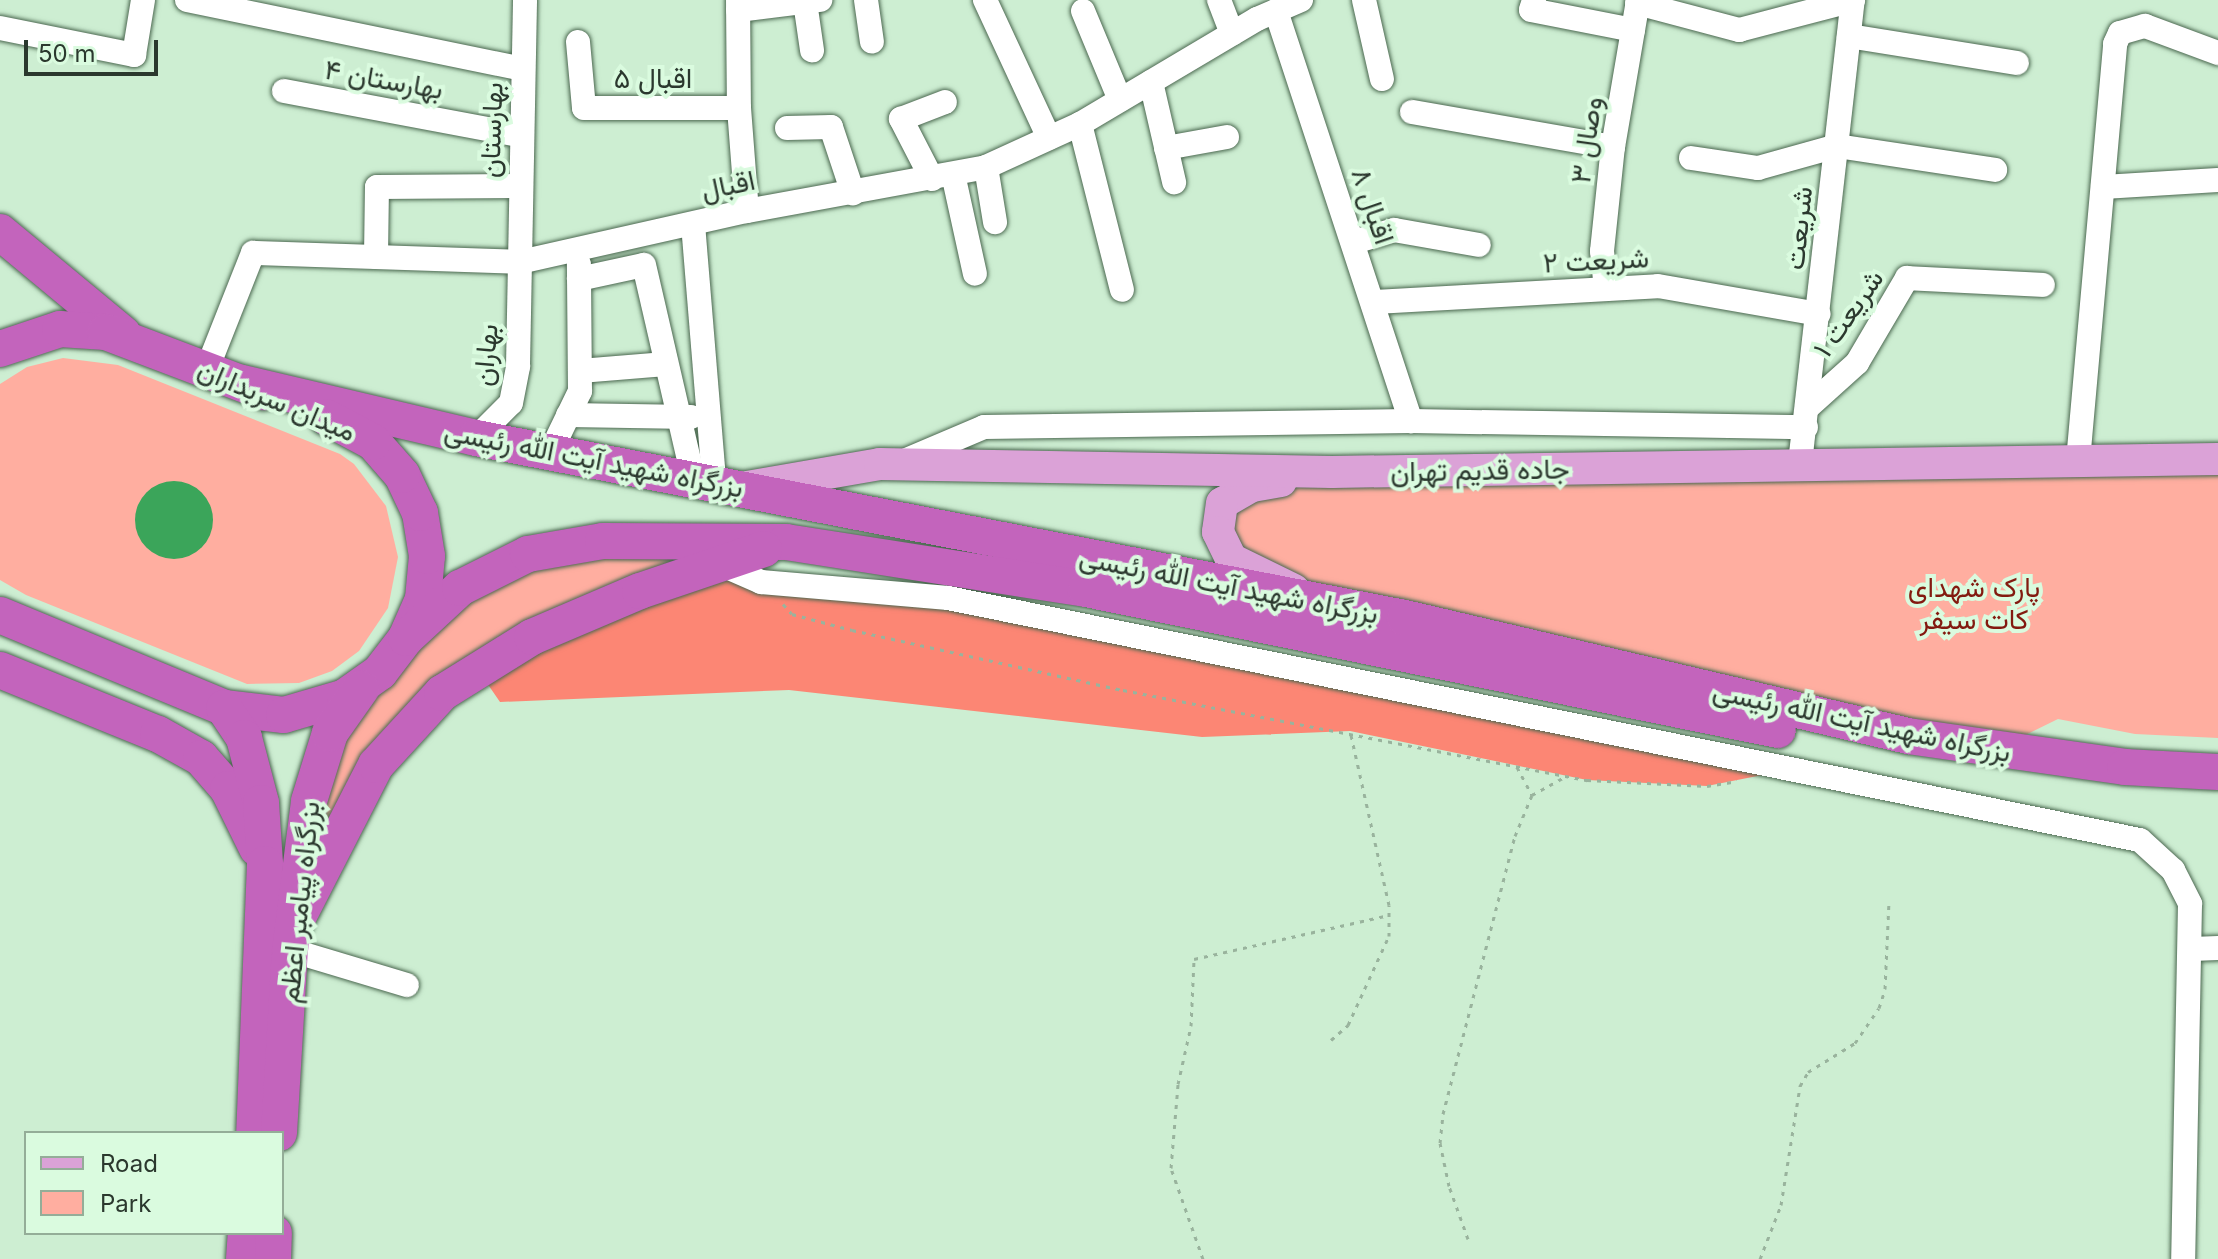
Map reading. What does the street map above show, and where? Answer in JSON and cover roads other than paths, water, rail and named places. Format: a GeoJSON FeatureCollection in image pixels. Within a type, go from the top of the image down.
{"type":"FeatureCollection","features":[{"type":"Feature","properties":{"kind":"highway"},"geometry":{"type":"LineString","coordinates":[[0,232],[128,338]]}},
{"type":"Feature","properties":{"kind":"highway","name":"میدان سربداران"},"geometry":{"type":"LineString","coordinates":[[0,349],[60,329],[128,338],[354,428],[402,475],[420,513],[427,556],[423,599],[406,638],[364,685],[326,705],[284,715],[224,708],[4,620]]}},
{"type":"Feature","properties":{"kind":"highway","name":"بزرگراه شهید آیت الله رئیسی"},"geometry":{"type":"LineString","coordinates":[[242,383],[476,438],[717,482],[1316,602],[1942,764],[2218,792]]}},
{"type":"Feature","properties":{"kind":"highway","name":"بزرگراه شهید آیت الله رئیسی"},"geometry":{"type":"LineString","coordinates":[[406,638],[460,588],[528,554],[603,541],[786,542],[1086,589],[1981,748],[2125,767],[2218,772]]}},
{"type":"Feature","properties":{"kind":"highway"},"geometry":{"type":"LineString","coordinates":[[292,939],[376,765],[442,693],[532,637],[720,564],[786,542]]}},
{"type":"Feature","properties":{"kind":"highway"},"geometry":{"type":"LineString","coordinates":[[0,670],[158,734],[201,758],[228,789],[265,864]]}},
{"type":"Feature","properties":{"kind":"highway","name":"بزرگراه پیامبر اعظم"},"geometry":{"type":"LineString","coordinates":[[279,1131],[292,939],[317,765],[330,733],[364,685]]}},
{"type":"Feature","properties":{"kind":"highway","name":"بزرگراه پیامبر اعظم"},"geometry":{"type":"LineString","coordinates":[[224,708],[244,738],[254,769],[265,864],[254,1131]]}},
{"type":"Feature","properties":{"kind":"highway"},"geometry":{"type":"LineString","coordinates":[[244,1259],[246,1235]]}},
{"type":"Feature","properties":{"kind":"highway"},"geometry":{"type":"LineString","coordinates":[[273,1259],[274,1235]]}},
{"type":"Feature","properties":{"kind":"main road","name":"جاده قدیم تهران"},"geometry":{"type":"LineString","coordinates":[[717,482],[896,464],[1332,472],[2218,459]]}},
{"type":"Feature","properties":{"kind":"main road"},"geometry":{"type":"LineString","coordinates":[[1316,602],[1231,559],[1218,532],[1222,503],[1252,486],[1332,472]]}},
{"type":"Feature","properties":{"kind":"street"},"geometry":{"type":"LineString","coordinates":[[0,28],[134,55],[143,0]]}},
{"type":"Feature","properties":{"kind":"street"},"geometry":{"type":"LineString","coordinates":[[187,0],[523,69]]}},
{"type":"Feature","properties":{"kind":"street","name":"بهارستان"},"geometry":{"type":"LineString","coordinates":[[520,262],[518,186],[525,0]]}},
{"type":"Feature","properties":{"kind":"street"},"geometry":{"type":"LineString","coordinates":[[866,0],[872,42]]}},
{"type":"Feature","properties":{"kind":"street"},"geometry":{"type":"LineString","coordinates":[[985,0],[1049,138]]}},
{"type":"Feature","properties":{"kind":"street"},"geometry":{"type":"LineString","coordinates":[[1219,0],[1232,34]]}},
{"type":"Feature","properties":{"kind":"street","name":"اقبال"},"geometry":{"type":"LineString","coordinates":[[207,369],[253,253],[520,262],[747,211],[986,167],[1080,124],[1232,34],[1301,0]]}},
{"type":"Feature","properties":{"kind":"street"},"geometry":{"type":"LineString","coordinates":[[1364,0],[1382,79]]}},
{"type":"Feature","properties":{"kind":"street"},"geometry":{"type":"LineString","coordinates":[[1534,0],[1531,10],[1633,30]]}},
{"type":"Feature","properties":{"kind":"street"},"geometry":{"type":"LineString","coordinates":[[1638,1],[1739,30],[1853,0]]}},
{"type":"Feature","properties":{"kind":"street","name":"شریعت"},"geometry":{"type":"LineString","coordinates":[[1800,463],[1853,0]]}},
{"type":"Feature","properties":{"kind":"street"},"geometry":{"type":"LineString","coordinates":[[747,211],[739,108],[738,5],[813,1],[812,50]]}},
{"type":"Feature","properties":{"kind":"street","name":"وصال ۳"},"geometry":{"type":"LineString","coordinates":[[1606,289],[1602,251],[1613,147],[1638,1]]}},
{"type":"Feature","properties":{"kind":"street"},"geometry":{"type":"LineString","coordinates":[[1083,11],[1120,100]]}},
{"type":"Feature","properties":{"kind":"street","name":"اقبال ۸"},"geometry":{"type":"LineString","coordinates":[[1276,11],[1375,302],[1411,421]]}},
{"type":"Feature","properties":{"kind":"street"},"geometry":{"type":"LineString","coordinates":[[2078,461],[2120,33],[2145,26],[2218,53]]}},
{"type":"Feature","properties":{"kind":"street"},"geometry":{"type":"LineString","coordinates":[[1849,36],[2017,63]]}},
{"type":"Feature","properties":{"kind":"street","name":"اقبال ۵"},"geometry":{"type":"LineString","coordinates":[[578,42],[584,108],[739,108]]}},
{"type":"Feature","properties":{"kind":"street"},"geometry":{"type":"LineString","coordinates":[[1151,82],[1174,182]]}},
{"type":"Feature","properties":{"kind":"street","name":"بهارستان ۴"},"geometry":{"type":"LineString","coordinates":[[284,91],[520,135]]}},
{"type":"Feature","properties":{"kind":"street"},"geometry":{"type":"LineString","coordinates":[[945,102],[901,119],[942,177],[975,274]]}},
{"type":"Feature","properties":{"kind":"street"},"geometry":{"type":"LineString","coordinates":[[1412,112],[1613,147]]}},
{"type":"Feature","properties":{"kind":"street"},"geometry":{"type":"LineString","coordinates":[[1080,124],[1122,290]]}},
{"type":"Feature","properties":{"kind":"street"},"geometry":{"type":"LineString","coordinates":[[787,128],[831,127],[853,193]]}},
{"type":"Feature","properties":{"kind":"street"},"geometry":{"type":"LineString","coordinates":[[1166,148],[1227,137]]}},
{"type":"Feature","properties":{"kind":"street"},"geometry":{"type":"LineString","coordinates":[[1691,158],[1758,168],[1837,146],[1995,170]]}},
{"type":"Feature","properties":{"kind":"street"},"geometry":{"type":"LineString","coordinates":[[986,167],[995,222]]}},
{"type":"Feature","properties":{"kind":"street"},"geometry":{"type":"LineString","coordinates":[[2103,187],[2218,180]]}},
{"type":"Feature","properties":{"kind":"street"},"geometry":{"type":"LineString","coordinates":[[376,257],[377,187],[518,186]]}},
{"type":"Feature","properties":{"kind":"street"},"geometry":{"type":"LineString","coordinates":[[693,224],[717,482]]}},
{"type":"Feature","properties":{"kind":"street"},"geometry":{"type":"LineString","coordinates":[[1354,242],[1394,230],[1479,245]]}},
{"type":"Feature","properties":{"kind":"street"},"geometry":{"type":"LineString","coordinates":[[551,451],[580,391],[578,249]]}},
{"type":"Feature","properties":{"kind":"street","name":"بهاران"},"geometry":{"type":"LineString","coordinates":[[476,438],[511,403],[518,366],[520,262]]}},
{"type":"Feature","properties":{"kind":"street"},"geometry":{"type":"LineString","coordinates":[[579,279],[644,265],[679,417],[717,482]]}},
{"type":"Feature","properties":{"kind":"street","name":"شریعت ۱"},"geometry":{"type":"LineString","coordinates":[[1807,417],[1857,363],[1907,278],[2043,285]]}},
{"type":"Feature","properties":{"kind":"street","name":"شریعت ۲"},"geometry":{"type":"LineString","coordinates":[[1375,302],[1658,286],[1819,314]]}},
{"type":"Feature","properties":{"kind":"street"},"geometry":{"type":"LineString","coordinates":[[580,371],[666,364]]}},
{"type":"Feature","properties":{"kind":"street"},"geometry":{"type":"LineString","coordinates":[[568,415],[710,417]]}},
{"type":"Feature","properties":{"kind":"street"},"geometry":{"type":"LineString","coordinates":[[896,464],[984,427],[1807,417]]}},
{"type":"Feature","properties":{"kind":"street"},"geometry":{"type":"LineString","coordinates":[[720,564],[761,582],[948,598],[2140,840],[2173,870],[2190,904],[2192,949],[2183,1259]]}},
{"type":"Feature","properties":{"kind":"street"},"geometry":{"type":"LineString","coordinates":[[1086,589],[1127,635]]}},
{"type":"Feature","properties":{"kind":"street"},"geometry":{"type":"LineString","coordinates":[[292,939],[407,985]]}},
{"type":"Feature","properties":{"kind":"street"},"geometry":{"type":"LineString","coordinates":[[2192,949],[2218,948]]}},
{"type":"Feature","properties":{"kind":"park label","name":"پارک شهدای کات سیفر"},"geometry":{"type":"Point","coordinates":[1974,603]}}]}
